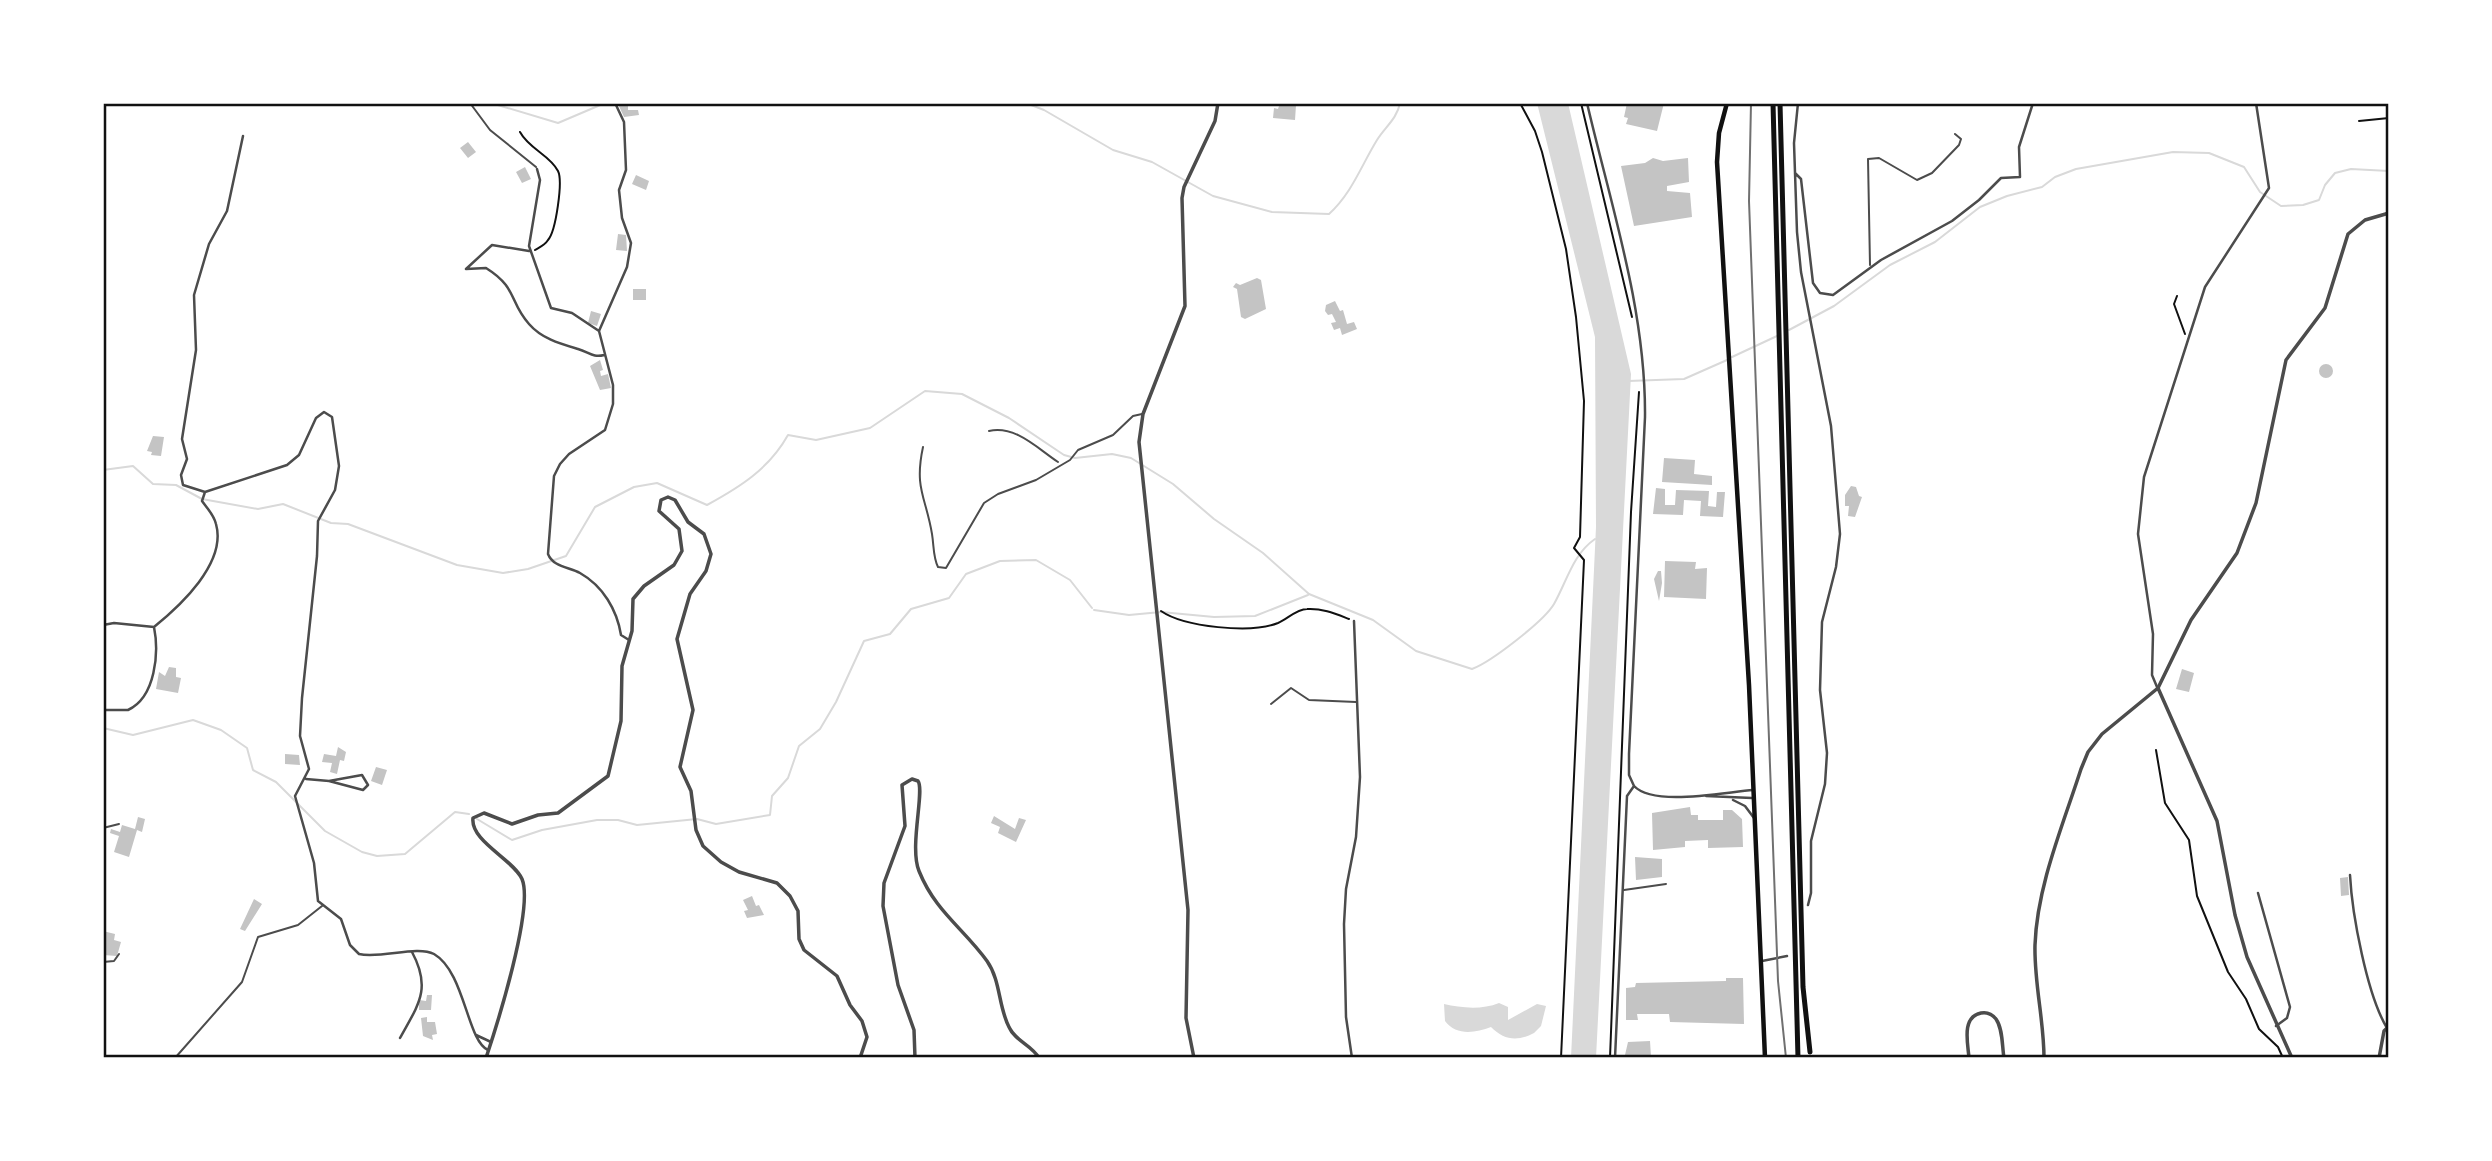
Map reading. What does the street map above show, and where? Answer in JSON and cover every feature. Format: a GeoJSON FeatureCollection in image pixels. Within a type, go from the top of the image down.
{"type":"FeatureCollection","features":[{"type":"Feature","properties":{"kind":"highway"},"geometry":{"type":"LineString","coordinates":[[1773,103],[1798,1058]]}},
{"type":"Feature","properties":{"kind":"highway"},"geometry":{"type":"LineString","coordinates":[[1780,103],[1802,987],[1810,1052]]}},
{"type":"Feature","properties":{"kind":"main road"},"geometry":{"type":"LineString","coordinates":[[1727,103],[1719,133],[1717,162],[1744,605],[1765,1058]]}},
{"type":"Feature","properties":{"kind":"street"},"geometry":{"type":"LineString","coordinates":[[1194,1058],[1186,1018],[1188,909],[1139,459],[1143,414],[1185,306],[1181,198],[1215,121],[1218,103]]}},
{"type":"Feature","properties":{"kind":"street"},"geometry":{"type":"LineString","coordinates":[[1587,103],[1639,323],[1645,377],[1629,775],[1634,786],[1648,794],[1703,795],[1753,790]]}},
{"type":"Feature","properties":{"kind":"street"},"geometry":{"type":"LineString","coordinates":[[1798,103],[1795,173],[1801,272],[1829,415],[1840,525],[1840,549],[1822,622],[1820,690],[1827,753],[1825,784],[1811,841],[1811,893],[1808,905]]}},
{"type":"Feature","properties":{"kind":"street"},"geometry":{"type":"LineString","coordinates":[[1795,173],[1801,179],[1805,235],[1816,289],[1833,295],[1870,268],[1952,221],[2001,178],[2020,177],[2019,147],[2033,103]]}},
{"type":"Feature","properties":{"kind":"street"},"geometry":{"type":"LineString","coordinates":[[2256,103],[2269,188],[2205,287],[2144,477],[2138,534],[2153,634],[2152,675],[2217,821],[2238,927],[2276,1026],[2292,1058]]}},
{"type":"Feature","properties":{"kind":"street"},"geometry":{"type":"LineString","coordinates":[[615,105],[624,122],[626,170],[619,190],[622,218],[630,237],[630,250],[627,267],[599,331],[613,385],[611,415],[606,430],[569,454],[554,476],[550,559],[579,573],[594,584],[617,613],[621,635],[629,640]]}},
{"type":"Feature","properties":{"kind":"street"},"geometry":{"type":"LineString","coordinates":[[243,136],[227,211],[209,244],[194,295],[196,350],[182,439],[187,459],[181,475],[183,485],[204,494],[291,463],[299,455],[316,418],[327,412],[334,424],[339,466],[335,490],[318,521],[300,736],[309,769],[295,796],[310,848],[317,897],[322,906],[341,919],[350,945],[359,954],[376,956],[431,952],[443,961],[469,1011],[480,1045],[488,1055]]}},
{"type":"Feature","properties":{"kind":"street"},"geometry":{"type":"LineString","coordinates":[[537,169],[540,180],[530,251],[549,307],[572,313],[599,331]]}},
{"type":"Feature","properties":{"kind":"street"},"geometry":{"type":"LineString","coordinates":[[2044,1058],[2035,964],[2037,928],[2043,895],[2081,769],[2095,742],[2158,688],[2191,620],[2238,553],[2250,526],[2286,360],[2325,308],[2348,234],[2365,220],[2389,213]]}},
{"type":"Feature","properties":{"kind":"street"},"geometry":{"type":"LineString","coordinates":[[530,251],[496,244],[481,252],[466,269],[486,268],[508,285],[522,314],[536,331],[566,347],[592,356],[604,355]]}},
{"type":"Feature","properties":{"kind":"street"},"geometry":{"type":"LineString","coordinates":[[103,625],[154,627],[185,599],[214,554],[217,526],[202,501],[204,494]]}},
{"type":"Feature","properties":{"kind":"street"},"geometry":{"type":"LineString","coordinates":[[488,1055],[513,967],[525,887],[520,873],[498,855],[474,828],[473,818],[484,813],[512,824],[538,815],[558,813],[603,783],[610,772],[620,725],[622,666],[629,640],[633,599],[644,586],[674,565],[682,551],[678,529],[658,507],[663,498],[671,498],[688,522],[704,534],[711,554],[706,571],[690,594],[677,639],[693,710],[680,767],[691,791],[696,830],[703,846],[732,869],[776,884],[790,896],[798,911],[799,939],[804,950],[838,976],[850,1006],[862,1021],[867,1037],[860,1058]]}},
{"type":"Feature","properties":{"kind":"street"},"geometry":{"type":"LineString","coordinates":[[1352,1058],[1346,1017],[1345,924],[1346,889],[1356,837],[1359,796],[1354,621]]}},
{"type":"Feature","properties":{"kind":"street"},"geometry":{"type":"LineString","coordinates":[[103,710],[128,710],[139,700],[157,660],[154,627]]}},
{"type":"Feature","properties":{"kind":"street"},"geometry":{"type":"LineString","coordinates":[[306,779],[329,781],[363,790],[368,785],[362,775],[329,781]]}},
{"type":"Feature","properties":{"kind":"street"},"geometry":{"type":"LineString","coordinates":[[915,1058],[914,1030],[898,985],[883,906],[884,883],[905,825],[902,785],[912,779],[918,781],[922,790],[914,846],[919,872],[936,905],[993,971],[1010,1030],[1039,1058]]}},
{"type":"Feature","properties":{"kind":"street"},"geometry":{"type":"LineString","coordinates":[[1612,1058],[1627,796],[1634,786]]}},
{"type":"Feature","properties":{"kind":"street"},"geometry":{"type":"LineString","coordinates":[[1703,795],[1730,799],[1753,797]]}},
{"type":"Feature","properties":{"kind":"street"},"geometry":{"type":"LineString","coordinates":[[1730,799],[1745,806],[1755,819]]}},
{"type":"Feature","properties":{"kind":"street"},"geometry":{"type":"LineString","coordinates":[[2350,875],[2351,897],[2371,991],[2388,1027],[2379,1058]]}},
{"type":"Feature","properties":{"kind":"street"},"geometry":{"type":"LineString","coordinates":[[2258,893],[2290,1007],[2287,1018],[2276,1026]]}},
{"type":"Feature","properties":{"kind":"street"},"geometry":{"type":"LineString","coordinates":[[400,1038],[418,1010],[423,984],[423,975],[412,952]]}},
{"type":"Feature","properties":{"kind":"street"},"geometry":{"type":"LineString","coordinates":[[1762,961],[1787,956]]}},
{"type":"Feature","properties":{"kind":"street"},"geometry":{"type":"LineString","coordinates":[[1969,1058],[1967,1027],[1974,1016],[1984,1013],[1993,1016],[1999,1025],[2004,1058]]}},
{"type":"Feature","properties":{"kind":"street"},"geometry":{"type":"LineString","coordinates":[[475,1032],[481,1039],[491,1042]]}},
{"type":"Feature","properties":{"kind":"lane"},"geometry":{"type":"LineString","coordinates":[[470,103],[490,130],[537,169]]}},
{"type":"Feature","properties":{"kind":"lane"},"geometry":{"type":"LineString","coordinates":[[1870,268],[1868,159],[1879,158],[1917,180],[1932,173],[1959,145],[1961,139],[1955,134]]}},
{"type":"Feature","properties":{"kind":"lane"},"geometry":{"type":"LineString","coordinates":[[923,447],[918,475],[920,494],[932,533],[935,560],[942,569],[950,565],[984,503],[999,494],[1036,480],[1060,463],[1070,460],[1073,455],[1112,435],[1133,416],[1143,414]]}},
{"type":"Feature","properties":{"kind":"lane"},"geometry":{"type":"LineString","coordinates":[[989,431],[1001,428],[1014,432],[1060,463]]}},
{"type":"Feature","properties":{"kind":"lane"},"geometry":{"type":"LineString","coordinates":[[1271,704],[1291,688],[1308,700],[1339,699],[1357,702]]}},
{"type":"Feature","properties":{"kind":"lane"},"geometry":{"type":"LineString","coordinates":[[103,828],[119,824]]}},
{"type":"Feature","properties":{"kind":"lane"},"geometry":{"type":"LineString","coordinates":[[1623,890],[1666,884]]}},
{"type":"Feature","properties":{"kind":"lane"},"geometry":{"type":"LineString","coordinates":[[175,1058],[242,982],[258,937],[298,925],[322,906]]}},
{"type":"Feature","properties":{"kind":"lane"},"geometry":{"type":"LineString","coordinates":[[103,962],[114,961],[119,954]]}},
{"type":"Feature","properties":{"kind":"path"},"geometry":{"type":"LineString","coordinates":[[1520,103],[1535,131],[1542,152],[1566,249],[1584,401],[1580,537],[1575,552],[1584,560],[1561,1058]]}},
{"type":"Feature","properties":{"kind":"path"},"geometry":{"type":"LineString","coordinates":[[1581,103],[1633,323]]}},
{"type":"Feature","properties":{"kind":"path"},"geometry":{"type":"LineString","coordinates":[[2359,121],[2389,118]]}},
{"type":"Feature","properties":{"kind":"path"},"geometry":{"type":"LineString","coordinates":[[520,132],[529,145],[554,166],[560,176],[551,236],[544,245],[530,251]]}},
{"type":"Feature","properties":{"kind":"path"},"geometry":{"type":"LineString","coordinates":[[2178,296],[2174,304],[2187,340]]}},
{"type":"Feature","properties":{"kind":"path"},"geometry":{"type":"LineString","coordinates":[[1612,1058],[1631,512],[1640,385]]}},
{"type":"Feature","properties":{"kind":"path"},"geometry":{"type":"LineString","coordinates":[[1160,607],[1163,613],[1196,623],[1230,628],[1276,624],[1304,608],[1328,611],[1354,621]]}},
{"type":"Feature","properties":{"kind":"path"},"geometry":{"type":"LineString","coordinates":[[2155,750],[2165,803],[2189,840],[2197,896],[2228,972],[2244,996],[2259,1029],[2278,1047],[2283,1058]]}},
{"type":"Feature","properties":{"kind":"shaded area"},"geometry":{"type":"Polygon","coordinates":[[[1537,103],[1568,103],[1631,374],[1596,1058],[1571,1058],[1596,527],[1595,337],[1537,103]]]}},
{"type":"Feature","properties":{"kind":"shaded area"},"geometry":{"type":"Polygon","coordinates":[[[1499,1003],[1508,1007],[1508,1020],[1537,1004],[1546,1006],[1541,1026],[1528,1036],[1511,1038],[1501,1035],[1491,1027],[1472,1032],[1460,1031],[1445,1021],[1444,1004],[1471,1008],[1499,1003]]]}},
{"type":"Feature","properties":{"kind":"building"},"geometry":{"type":"Polygon","coordinates":[[[621,103],[628,103],[628,110],[638,110],[639,115],[624,117],[619,106],[621,103]]]}},
{"type":"Feature","properties":{"kind":"building"},"geometry":{"type":"Polygon","coordinates":[[[1280,103],[1296,105],[1295,120],[1273,118],[1274,108],[1278,109],[1280,103]]]}},
{"type":"Feature","properties":{"kind":"building"},"geometry":{"type":"Polygon","coordinates":[[[1627,103],[1664,103],[1657,131],[1626,124],[1628,118],[1624,117],[1627,103]]]}},
{"type":"Feature","properties":{"kind":"building"},"geometry":{"type":"Polygon","coordinates":[[[468,142],[476,152],[468,158],[460,148],[468,142]]]}},
{"type":"Feature","properties":{"kind":"building"},"geometry":{"type":"Polygon","coordinates":[[[1653,158],[1663,161],[1688,158],[1689,182],[1667,186],[1667,191],[1690,193],[1692,217],[1634,226],[1621,166],[1645,163],[1653,158]]]}},
{"type":"Feature","properties":{"kind":"building"},"geometry":{"type":"Polygon","coordinates":[[[525,167],[531,179],[522,183],[516,172],[525,167]]]}},
{"type":"Feature","properties":{"kind":"building"},"geometry":{"type":"Polygon","coordinates":[[[636,175],[649,181],[646,190],[632,184],[636,175]]]}},
{"type":"Feature","properties":{"kind":"building"},"geometry":{"type":"Polygon","coordinates":[[[618,234],[626,235],[627,251],[616,250],[618,234]]]}},
{"type":"Feature","properties":{"kind":"building"},"geometry":{"type":"Polygon","coordinates":[[[1257,278],[1261,280],[1266,309],[1245,319],[1241,317],[1237,289],[1233,287],[1236,283],[1240,285],[1257,278]]]}},
{"type":"Feature","properties":{"kind":"building"},"geometry":{"type":"Polygon","coordinates":[[[633,289],[646,289],[646,300],[633,300],[633,289]]]}},
{"type":"Feature","properties":{"kind":"building"},"geometry":{"type":"Polygon","coordinates":[[[1335,301],[1340,311],[1343,310],[1347,324],[1354,322],[1357,329],[1342,335],[1340,328],[1334,330],[1331,323],[1336,322],[1332,314],[1328,315],[1325,311],[1326,305],[1335,301]]]}},
{"type":"Feature","properties":{"kind":"building"},"geometry":{"type":"Polygon","coordinates":[[[591,311],[601,314],[597,326],[588,323],[591,311]]]}},
{"type":"Feature","properties":{"kind":"building"},"geometry":{"type":"Polygon","coordinates":[[[600,360],[603,370],[600,371],[601,376],[608,374],[611,388],[600,390],[590,366],[600,360]]]}},
{"type":"Feature","properties":{"kind":"building"},"geometry":{"type":"Polygon","coordinates":[[[2326,364],[2331,366],[2331,376],[2326,378],[2321,376],[2319,371],[2321,366],[2326,364]]]}},
{"type":"Feature","properties":{"kind":"building"},"geometry":{"type":"Polygon","coordinates":[[[153,436],[164,437],[161,456],[151,455],[152,452],[147,451],[153,436]]]}},
{"type":"Feature","properties":{"kind":"building"},"geometry":{"type":"Polygon","coordinates":[[[1664,458],[1695,460],[1694,474],[1712,476],[1712,485],[1662,482],[1664,458]]]}},
{"type":"Feature","properties":{"kind":"building"},"geometry":{"type":"Polygon","coordinates":[[[1851,486],[1856,487],[1862,497],[1855,517],[1848,516],[1849,506],[1845,506],[1845,495],[1851,486]]]}},
{"type":"Feature","properties":{"kind":"building"},"geometry":{"type":"Polygon","coordinates":[[[1656,488],[1665,489],[1665,505],[1675,505],[1676,490],[1709,491],[1708,506],[1716,507],[1717,492],[1725,492],[1723,517],[1700,516],[1701,501],[1684,500],[1683,515],[1653,514],[1656,488]]]}},
{"type":"Feature","properties":{"kind":"building"},"geometry":{"type":"Polygon","coordinates":[[[1665,561],[1696,562],[1695,569],[1707,568],[1706,599],[1664,597],[1665,561]]]}},
{"type":"Feature","properties":{"kind":"building"},"geometry":{"type":"Polygon","coordinates":[[[1658,571],[1661,571],[1662,583],[1659,601],[1654,579],[1658,571]]]}},
{"type":"Feature","properties":{"kind":"building"},"geometry":{"type":"Polygon","coordinates":[[[169,667],[176,668],[176,677],[181,678],[178,693],[156,689],[159,672],[165,676],[169,667]]]}},
{"type":"Feature","properties":{"kind":"building"},"geometry":{"type":"Polygon","coordinates":[[[2182,669],[2194,673],[2189,692],[2176,689],[2182,669]]]}},
{"type":"Feature","properties":{"kind":"building"},"geometry":{"type":"Polygon","coordinates":[[[338,747],[346,752],[344,761],[340,760],[337,774],[330,772],[332,763],[322,762],[324,754],[336,756],[338,747]]]}},
{"type":"Feature","properties":{"kind":"building"},"geometry":{"type":"Polygon","coordinates":[[[285,754],[299,755],[300,765],[285,764],[285,754]]]}},
{"type":"Feature","properties":{"kind":"building"},"geometry":{"type":"Polygon","coordinates":[[[376,767],[387,770],[382,785],[371,781],[376,767]]]}},
{"type":"Feature","properties":{"kind":"building"},"geometry":{"type":"Polygon","coordinates":[[[1690,807],[1691,815],[1698,815],[1698,820],[1723,820],[1723,810],[1732,810],[1742,819],[1743,847],[1708,848],[1708,840],[1685,841],[1685,847],[1653,850],[1652,813],[1690,807]]]}},
{"type":"Feature","properties":{"kind":"building"},"geometry":{"type":"Polygon","coordinates":[[[994,816],[1015,829],[1019,818],[1026,820],[1016,842],[998,833],[1000,827],[991,823],[994,816]]]}},
{"type":"Feature","properties":{"kind":"building"},"geometry":{"type":"Polygon","coordinates":[[[138,817],[145,819],[142,832],[137,830],[129,857],[114,852],[119,836],[110,833],[111,829],[120,832],[122,825],[135,829],[138,817]]]}},
{"type":"Feature","properties":{"kind":"building"},"geometry":{"type":"Polygon","coordinates":[[[1635,857],[1662,859],[1662,877],[1636,880],[1635,857]]]}},
{"type":"Feature","properties":{"kind":"building"},"geometry":{"type":"Polygon","coordinates":[[[2348,877],[2349,895],[2341,896],[2340,878],[2348,877]]]}},
{"type":"Feature","properties":{"kind":"building"},"geometry":{"type":"Polygon","coordinates":[[[752,896],[764,915],[747,918],[744,911],[748,910],[743,900],[752,896]]]}},
{"type":"Feature","properties":{"kind":"building"},"geometry":{"type":"Polygon","coordinates":[[[254,899],[262,904],[245,931],[240,929],[254,899]]]}},
{"type":"Feature","properties":{"kind":"building"},"geometry":{"type":"Polygon","coordinates":[[[103,931],[115,934],[114,940],[121,942],[117,956],[103,955],[103,931]]]}},
{"type":"Feature","properties":{"kind":"building"},"geometry":{"type":"Polygon","coordinates":[[[1726,978],[1743,978],[1744,1024],[1670,1022],[1669,1014],[1637,1014],[1638,1020],[1626,1020],[1626,988],[1635,987],[1636,983],[1726,981],[1726,978]]]}},
{"type":"Feature","properties":{"kind":"building"},"geometry":{"type":"Polygon","coordinates":[[[427,995],[432,995],[431,1010],[419,1010],[419,1000],[426,1001],[427,995]]]}},
{"type":"Feature","properties":{"kind":"building"},"geometry":{"type":"Polygon","coordinates":[[[427,1017],[427,1022],[435,1022],[437,1034],[432,1035],[433,1040],[423,1036],[421,1018],[427,1017]]]}},
{"type":"Feature","properties":{"kind":"building"},"geometry":{"type":"Polygon","coordinates":[[[1650,1041],[1651,1057],[1628,1058],[1625,1055],[1628,1042],[1650,1041]]]}},
{"type":"Feature","properties":{"kind":"waterway"},"geometry":{"type":"LineString","coordinates":[[491,103],[558,123],[605,103]]}},
{"type":"Feature","properties":{"kind":"waterway"},"geometry":{"type":"LineString","coordinates":[[1026,103],[1044,110],[1113,150],[1152,162],[1213,196],[1272,212],[1329,214],[1350,188],[1377,140],[1396,114],[1400,103]]}},
{"type":"Feature","properties":{"kind":"waterway"},"geometry":{"type":"LineString","coordinates":[[1789,330],[1834,306],[1890,265],[1935,242],[1980,207],[2007,196],[2042,187],[2055,177],[2076,169],[2173,152],[2209,153],[2244,167],[2260,192],[2281,206],[2303,205],[2319,200],[2325,185],[2335,173],[2351,169],[2389,171]]}},
{"type":"Feature","properties":{"kind":"waterway"},"geometry":{"type":"LineString","coordinates":[[1732,357],[1777,336]]}},
{"type":"Feature","properties":{"kind":"waterway"},"geometry":{"type":"LineString","coordinates":[[1628,381],[1684,379],[1727,360]]}},
{"type":"Feature","properties":{"kind":"waterway"},"geometry":{"type":"LineString","coordinates":[[103,470],[133,466],[153,484],[176,485],[202,499],[258,509],[283,504],[331,523],[348,524],[457,565],[503,573],[528,569],[566,556],[595,507],[634,487],[657,483],[707,505],[753,476],[772,458],[788,435],[816,440],[870,428],[925,391],[962,394],[1009,418],[1064,455],[1075,458],[1112,454],[1131,458],[1173,484],[1214,519],[1263,553],[1309,594],[1373,620],[1416,651],[1472,669],[1516,640],[1540,620],[1554,604],[1581,552],[1595,539]]}},
{"type":"Feature","properties":{"kind":"waterway"},"geometry":{"type":"LineString","coordinates":[[477,819],[512,840],[542,830],[597,820],[618,820],[637,825],[697,819],[716,824],[770,815],[772,796],[788,778],[799,746],[820,729],[836,702],[864,641],[890,634],[911,609],[949,598],[966,574],[1000,561],[1036,560],[1070,580],[1092,608]]}},
{"type":"Feature","properties":{"kind":"waterway"},"geometry":{"type":"LineString","coordinates":[[1094,610],[1129,615],[1161,612],[1214,617],[1255,616],[1308,595]]}},
{"type":"Feature","properties":{"kind":"waterway"},"geometry":{"type":"LineString","coordinates":[[103,728],[133,735],[193,720],[221,730],[247,748],[253,770],[276,782],[325,831],[362,852],[377,856],[405,854],[455,812],[469,814]]}},
{"type":"Feature","properties":{"kind":"railway"},"geometry":{"type":"LineString","coordinates":[[1751,103],[1749,201],[1778,981],[1786,1058]]}}]}
